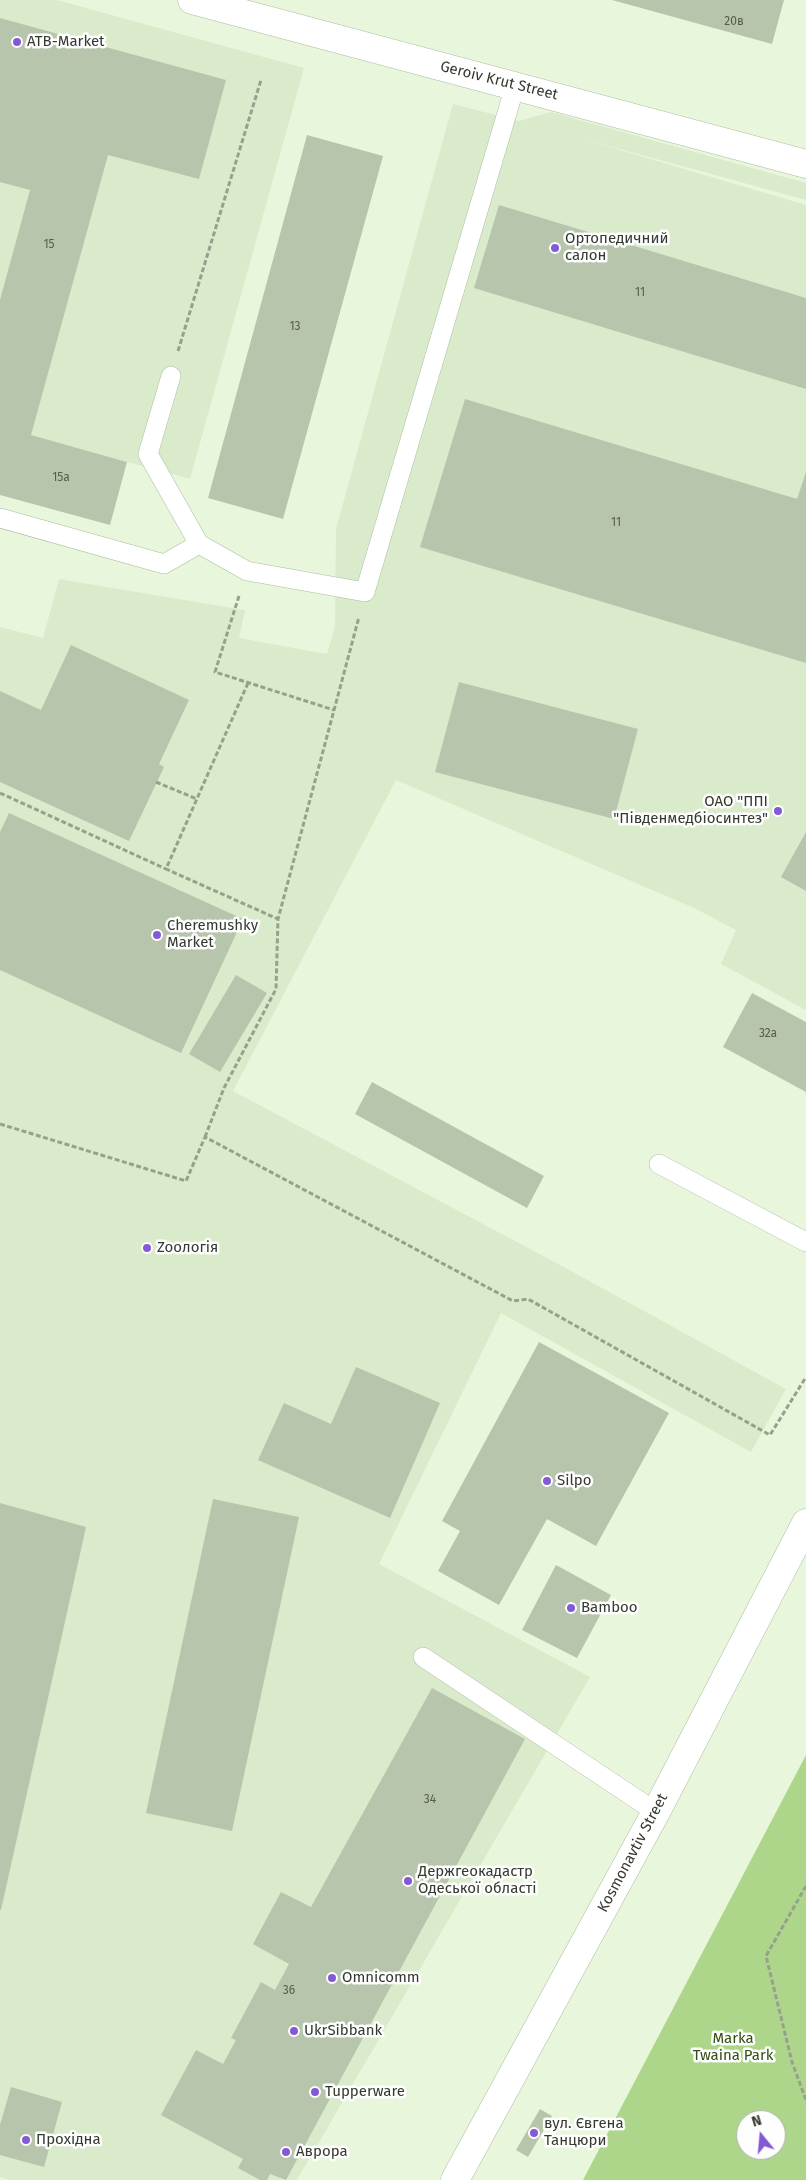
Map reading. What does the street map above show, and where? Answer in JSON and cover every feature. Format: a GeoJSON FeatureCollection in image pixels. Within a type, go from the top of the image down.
{"type":"FeatureCollection","features":[{"type":"Feature","properties":{"kind":"main road","name":"Geroiv Krut Street"},"geometry":{"type":"LineString","coordinates":[[192,0],[806,164]]}},
{"type":"Feature","properties":{"kind":"main road","name":"Kosmonavtiv Street"},"geometry":{"type":"LineString","coordinates":[[456,2180],[656,1812],[806,1523]]}},
{"type":"Feature","properties":{"kind":"lane"},"geometry":{"type":"LineString","coordinates":[[171,376],[148,454],[199,544],[247,571],[365,592],[515,86]]}},
{"type":"Feature","properties":{"kind":"lane"},"geometry":{"type":"LineString","coordinates":[[0,518],[164,564],[199,544]]}},
{"type":"Feature","properties":{"kind":"lane"},"geometry":{"type":"LineString","coordinates":[[659,1164],[806,1242]]}},
{"type":"Feature","properties":{"kind":"lane"},"geometry":{"type":"LineString","coordinates":[[423,1657],[656,1812]]}},
{"type":"Feature","properties":{"kind":"path"},"geometry":{"type":"LineString","coordinates":[[171,376],[261,80]]}},
{"type":"Feature","properties":{"kind":"path"},"geometry":{"type":"LineString","coordinates":[[247,571],[215,672],[334,710]]}},
{"type":"Feature","properties":{"kind":"path"},"geometry":{"type":"LineString","coordinates":[[0,1124],[186,1182],[224,1088],[276,989],[278,919],[365,592]]}},
{"type":"Feature","properties":{"kind":"path"},"geometry":{"type":"LineString","coordinates":[[166,868],[248,683]]}},
{"type":"Feature","properties":{"kind":"path"},"geometry":{"type":"LineString","coordinates":[[156,782],[197,799]]}},
{"type":"Feature","properties":{"kind":"path"},"geometry":{"type":"LineString","coordinates":[[0,793],[278,919]]}},
{"type":"Feature","properties":{"kind":"path"},"geometry":{"type":"LineString","coordinates":[[205,1137],[513,1301],[528,1299],[770,1435],[806,1377]]}},
{"type":"Feature","properties":{"kind":"path"},"geometry":{"type":"LineString","coordinates":[[806,1886],[766,1956],[792,2062],[806,2100]]}},
{"type":"Feature","properties":{"kind":"shaded area"},"geometry":{"type":"Polygon","coordinates":[[[0,0],[57,0],[304,68],[190,479],[0,427],[0,0]]]}},
{"type":"Feature","properties":{"kind":"shaded area"},"geometry":{"type":"Polygon","coordinates":[[[453,104],[519,121],[551,112],[806,183],[806,200],[583,139],[806,205],[806,1010],[721,964],[736,930],[694,908],[396,780],[233,1091],[562,1266],[786,1389],[751,1452],[501,1313],[379,1564],[590,1677],[297,2180],[10,2180],[0,2177],[0,627],[43,638],[59,579],[245,610],[239,638],[327,654],[335,627],[336,529],[453,104]]]}},
{"type":"Feature","properties":{"kind":"green space","name":"Marka Twaina Park"},"geometry":{"type":"Polygon","coordinates":[[[806,1755],[806,2180],[583,2180],[806,1755]]]}},
{"type":"Feature","properties":{"kind":"building"},"geometry":{"type":"Polygon","coordinates":[[[612,0],[784,0],[772,44],[612,0]]]}},
{"type":"Feature","properties":{"kind":"building"},"geometry":{"type":"Polygon","coordinates":[[[0,18],[226,80],[199,179],[108,155],[31,435],[127,462],[110,525],[0,495],[0,300],[30,190],[0,182],[0,18]]]}},
{"type":"Feature","properties":{"kind":"building"},"geometry":{"type":"Polygon","coordinates":[[[307,135],[383,156],[283,519],[208,498],[307,135]]]}},
{"type":"Feature","properties":{"kind":"building"},"geometry":{"type":"Polygon","coordinates":[[[499,205],[806,298],[806,389],[474,288],[499,205]]]}},
{"type":"Feature","properties":{"kind":"building"},"geometry":{"type":"Polygon","coordinates":[[[465,399],[797,499],[806,472],[806,663],[420,547],[465,399]]]}},
{"type":"Feature","properties":{"kind":"building"},"geometry":{"type":"Polygon","coordinates":[[[71,645],[189,700],[159,764],[164,767],[129,841],[0,782],[0,691],[41,710],[71,645]]]}},
{"type":"Feature","properties":{"kind":"building"},"geometry":{"type":"Polygon","coordinates":[[[459,682],[638,729],[614,819],[435,772],[459,682]]]}},
{"type":"Feature","properties":{"kind":"building"},"geometry":{"type":"Polygon","coordinates":[[[9,813],[243,919],[181,1053],[0,970],[0,832],[9,813]]]}},
{"type":"Feature","properties":{"kind":"building"},"geometry":{"type":"Polygon","coordinates":[[[806,832],[806,891],[781,877],[806,832]]]}},
{"type":"Feature","properties":{"kind":"building"},"geometry":{"type":"Polygon","coordinates":[[[236,975],[267,993],[220,1072],[189,1054],[236,975]]]}},
{"type":"Feature","properties":{"kind":"building"},"geometry":{"type":"Polygon","coordinates":[[[752,993],[806,1022],[806,1092],[723,1047],[752,993]]]}},
{"type":"Feature","properties":{"kind":"building"},"geometry":{"type":"Polygon","coordinates":[[[372,1082],[544,1176],[527,1208],[355,1114],[372,1082]]]}},
{"type":"Feature","properties":{"kind":"building","name":"Silpo"},"geometry":{"type":"Polygon","coordinates":[[[539,1342],[669,1413],[596,1546],[547,1519],[499,1605],[438,1571],[460,1531],[442,1521],[539,1342]]]}},
{"type":"Feature","properties":{"kind":"building"},"geometry":{"type":"Polygon","coordinates":[[[356,1367],[440,1403],[390,1518],[258,1460],[284,1403],[331,1424],[356,1367]]]}},
{"type":"Feature","properties":{"kind":"building"},"geometry":{"type":"Polygon","coordinates":[[[213,1499],[299,1517],[232,1831],[146,1813],[213,1499]]]}},
{"type":"Feature","properties":{"kind":"building"},"geometry":{"type":"Polygon","coordinates":[[[0,1503],[86,1527],[1,1910],[0,1910],[0,1503]]]}},
{"type":"Feature","properties":{"kind":"building"},"geometry":{"type":"Polygon","coordinates":[[[556,1565],[611,1595],[577,1658],[522,1630],[556,1565]]]}},
{"type":"Feature","properties":{"kind":"building"},"geometry":{"type":"Polygon","coordinates":[[[432,1688],[525,1739],[286,2180],[270,2174],[267,2180],[260,2180],[238,2168],[243,2159],[161,2115],[196,2050],[223,2064],[236,2040],[231,2038],[261,1982],[275,1990],[289,1964],[253,1944],[281,1892],[311,1907],[432,1688]]]}},
{"type":"Feature","properties":{"kind":"building","name":"Прохідна"},"geometry":{"type":"Polygon","coordinates":[[[11,2087],[62,2102],[44,2167],[0,2155],[0,2125],[11,2087]]]}},
{"type":"Feature","properties":{"kind":"building","name":"вул. Євгена Танцюри"},"geometry":{"type":"Polygon","coordinates":[[[540,2109],[552,2116],[528,2157],[516,2150],[540,2109]]]}},
{"type":"Feature","properties":{"kind":"place","name":"ATB-Market"},"geometry":{"type":"Point","coordinates":[17,42]}},
{"type":"Feature","properties":{"kind":"place","name":"Ортопедичний салон"},"geometry":{"type":"Point","coordinates":[555,248]}},
{"type":"Feature","properties":{"kind":"place","name":"ОАО \"ППІ \"Південмедбіосинтез\""},"geometry":{"type":"Point","coordinates":[778,811]}},
{"type":"Feature","properties":{"kind":"place","name":"Cheremushky Market"},"geometry":{"type":"Point","coordinates":[157,935]}},
{"type":"Feature","properties":{"kind":"place","name":"Zooлогія"},"geometry":{"type":"Point","coordinates":[147,1248]}},
{"type":"Feature","properties":{"kind":"place","name":"Silpo"},"geometry":{"type":"Point","coordinates":[547,1481]}},
{"type":"Feature","properties":{"kind":"place","name":"Bamboo"},"geometry":{"type":"Point","coordinates":[571,1608]}},
{"type":"Feature","properties":{"kind":"place","name":"Держгеокадастр Одеської області"},"geometry":{"type":"Point","coordinates":[408,1881]}},
{"type":"Feature","properties":{"kind":"place","name":"Omnicomm"},"geometry":{"type":"Point","coordinates":[332,1978]}},
{"type":"Feature","properties":{"kind":"place","name":"UkrSibbank"},"geometry":{"type":"Point","coordinates":[294,2031]}},
{"type":"Feature","properties":{"kind":"place","name":"Tupperware"},"geometry":{"type":"Point","coordinates":[315,2092]}},
{"type":"Feature","properties":{"kind":"place","name":"вул. Євгена Танцюри"},"geometry":{"type":"Point","coordinates":[534,2133]}},
{"type":"Feature","properties":{"kind":"place","name":"Прохідна"},"geometry":{"type":"Point","coordinates":[26,2140]}},
{"type":"Feature","properties":{"kind":"place","name":"Аврора"},"geometry":{"type":"Point","coordinates":[286,2152]}}]}
